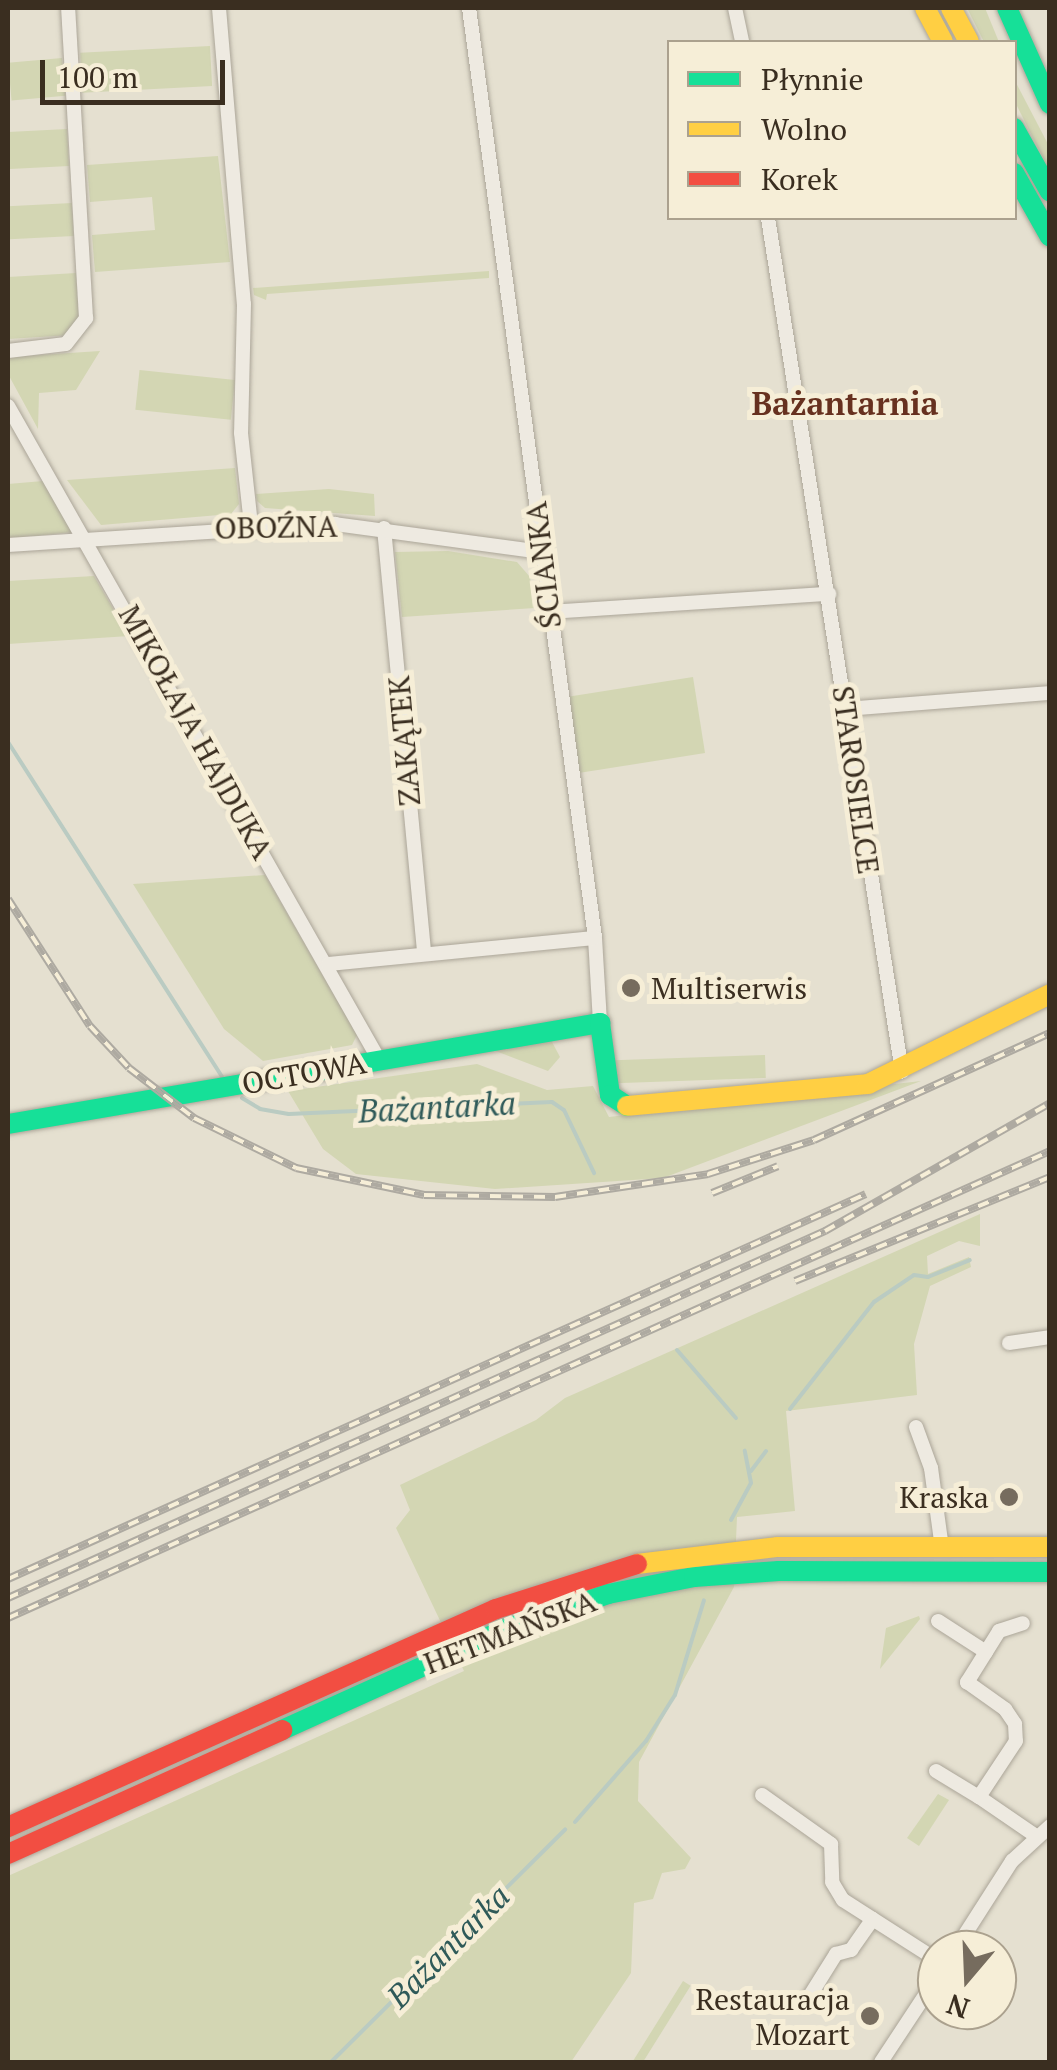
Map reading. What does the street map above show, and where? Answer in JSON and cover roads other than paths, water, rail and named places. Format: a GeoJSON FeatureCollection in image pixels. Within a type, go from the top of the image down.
{"type":"FeatureCollection","features":[{"type":"Feature","properties":{"kind":"main road"},"geometry":{"type":"LineString","coordinates":[[925,8],[942,40]]}},
{"type":"Feature","properties":{"kind":"main road"},"geometry":{"type":"LineString","coordinates":[[951,8],[968,40]]}},
{"type":"Feature","properties":{"kind":"main road"},"geometry":{"type":"LineString","coordinates":[[1007,8],[1050,104]]}},
{"type":"Feature","properties":{"kind":"main road"},"geometry":{"type":"LineString","coordinates":[[1017,133],[1050,192]]}},
{"type":"Feature","properties":{"kind":"main road"},"geometry":{"type":"LineString","coordinates":[[1017,179],[1050,237]]}},
{"type":"Feature","properties":{"kind":"main road"},"geometry":{"type":"LineString","coordinates":[[902,1072],[1050,994]]}},
{"type":"Feature","properties":{"kind":"main road","name":"ŚCIANKA"},"geometry":{"type":"LineString","coordinates":[[600,1023],[610,1095],[633,1107],[868,1084],[902,1072]]}},
{"type":"Feature","properties":{"kind":"main road","name":"OCTOWA"},"geometry":{"type":"LineString","coordinates":[[8,1124],[600,1023]]}},
{"type":"Feature","properties":{"kind":"main road"},"geometry":{"type":"LineString","coordinates":[[778,1546],[779,1571]]}},
{"type":"Feature","properties":{"kind":"main road","name":"HETMAŃSKA"},"geometry":{"type":"LineString","coordinates":[[8,1827],[496,1609],[600,1571],[707,1551],[778,1546],[1050,1547]]}},
{"type":"Feature","properties":{"kind":"main road","name":"HETMAŃSKA"},"geometry":{"type":"LineString","coordinates":[[8,1854],[503,1630],[608,1594],[779,1571],[1050,1572]]}},
{"type":"Feature","properties":{"kind":"street"},"geometry":{"type":"LineString","coordinates":[[8,351],[66,344],[86,318],[68,8]]}},
{"type":"Feature","properties":{"kind":"street"},"geometry":{"type":"LineString","coordinates":[[218,8],[244,304],[240,433],[250,526]]}},
{"type":"Feature","properties":{"kind":"street","name":"ŚCIANKA"},"geometry":{"type":"LineString","coordinates":[[469,8],[595,938],[600,1023]]}},
{"type":"Feature","properties":{"kind":"street"},"geometry":{"type":"LineString","coordinates":[[734,8],[742,40]]}},
{"type":"Feature","properties":{"kind":"street","name":"STAROSIELCE"},"geometry":{"type":"LineString","coordinates":[[768,220],[902,1072]]}},
{"type":"Feature","properties":{"kind":"street","name":"MIKOŁAJA HAJDUKA"},"geometry":{"type":"LineString","coordinates":[[8,406],[86,536],[379,1060]]}},
{"type":"Feature","properties":{"kind":"street","name":"OBOŹNA"},"geometry":{"type":"LineString","coordinates":[[8,545],[250,526],[384,528],[542,552]]}},
{"type":"Feature","properties":{"kind":"street","name":"ZAKĄTEK"},"geometry":{"type":"LineString","coordinates":[[384,528],[424,954]]}},
{"type":"Feature","properties":{"kind":"street"},"geometry":{"type":"LineString","coordinates":[[548,612],[829,594]]}},
{"type":"Feature","properties":{"kind":"street"},"geometry":{"type":"LineString","coordinates":[[846,710],[1050,693]]}},
{"type":"Feature","properties":{"kind":"street"},"geometry":{"type":"LineString","coordinates":[[328,964],[595,938]]}},
{"type":"Feature","properties":{"kind":"street"},"geometry":{"type":"LineString","coordinates":[[1009,1343],[1050,1336]]}},
{"type":"Feature","properties":{"kind":"street"},"geometry":{"type":"LineString","coordinates":[[916,1427],[931,1468],[942,1548]]}},
{"type":"Feature","properties":{"kind":"street"},"geometry":{"type":"LineString","coordinates":[[938,1622],[986,1652]]}},
{"type":"Feature","properties":{"kind":"street"},"geometry":{"type":"LineString","coordinates":[[979,1797],[1016,1741],[1006,1709],[967,1682],[999,1631],[1022,1623]]}},
{"type":"Feature","properties":{"kind":"street"},"geometry":{"type":"LineString","coordinates":[[936,1770],[1036,1836]]}},
{"type":"Feature","properties":{"kind":"street"},"geometry":{"type":"LineString","coordinates":[[762,1795],[831,1844],[832,1882],[843,1900],[917,1947]]}},
{"type":"Feature","properties":{"kind":"street"},"geometry":{"type":"LineString","coordinates":[[968,1930],[1036,1836],[1050,1826]]}},
{"type":"Feature","properties":{"kind":"street"},"geometry":{"type":"LineString","coordinates":[[806,2002],[836,1954],[851,1950],[873,1919]]}},
{"type":"Feature","properties":{"kind":"street"},"geometry":{"type":"LineString","coordinates":[[881,2062],[917,2007]]}},
{"type":"Feature","properties":{"kind":"waterway","name":"Bażantarka"},"geometry":{"type":"LineString","coordinates":[[8,742],[222,1076]]}},
{"type":"Feature","properties":{"kind":"waterway","name":"Bażantarka"},"geometry":{"type":"LineString","coordinates":[[242,1098],[260,1109],[289,1114],[552,1102],[564,1110],[594,1173]]}},
{"type":"Feature","properties":{"kind":"waterway"},"geometry":{"type":"LineString","coordinates":[[790,1409],[874,1302],[914,1275],[928,1277],[970,1260]]}},
{"type":"Feature","properties":{"kind":"waterway","name":"Bażantarka"},"geometry":{"type":"LineString","coordinates":[[677,1350],[736,1418]]}},
{"type":"Feature","properties":{"kind":"waterway","name":"Bażantarka"},"geometry":{"type":"LineString","coordinates":[[731,1520],[751,1483],[745,1451]]}},
{"type":"Feature","properties":{"kind":"waterway"},"geometry":{"type":"LineString","coordinates":[[751,1471],[766,1451]]}},
{"type":"Feature","properties":{"kind":"waterway","name":"Bażantarka"},"geometry":{"type":"LineString","coordinates":[[575,1822],[646,1741],[675,1695],[704,1600]]}},
{"type":"Feature","properties":{"kind":"waterway","name":"Bażantarka"},"geometry":{"type":"LineString","coordinates":[[331,2062],[565,1830]]}},
{"type":"Feature","properties":{"kind":"railway"},"geometry":{"type":"LineString","coordinates":[[8,899],[90,1026],[129,1068],[194,1118],[296,1168],[424,1195],[555,1197],[708,1174],[814,1140],[1050,1033]]}},
{"type":"Feature","properties":{"kind":"railway"},"geometry":{"type":"LineString","coordinates":[[8,1598],[825,1231],[1050,1103]]}},
{"type":"Feature","properties":{"kind":"railway"},"geometry":{"type":"LineString","coordinates":[[8,1618],[1050,1151]]}},
{"type":"Feature","properties":{"kind":"railway"},"geometry":{"type":"LineString","coordinates":[[712,1193],[778,1166]]}},
{"type":"Feature","properties":{"kind":"railway"},"geometry":{"type":"LineString","coordinates":[[795,1281],[1050,1177]]}},
{"type":"Feature","properties":{"kind":"railway"},"geometry":{"type":"LineString","coordinates":[[8,1579],[866,1194]]}},
{"type":"Feature","properties":{"kind":"place","name":"Multiserwis"},"geometry":{"type":"Point","coordinates":[631,988]}},
{"type":"Feature","properties":{"kind":"place","name":"Kraska"},"geometry":{"type":"Point","coordinates":[1009,1497]}},
{"type":"Feature","properties":{"kind":"place","name":"Restauracja Mozart"},"geometry":{"type":"Point","coordinates":[870,2016]}},
{"type":"Feature","properties":{"kind":"district","name":"Bażantarnia"},"geometry":{"type":"Point","coordinates":[845,403]}}]}
